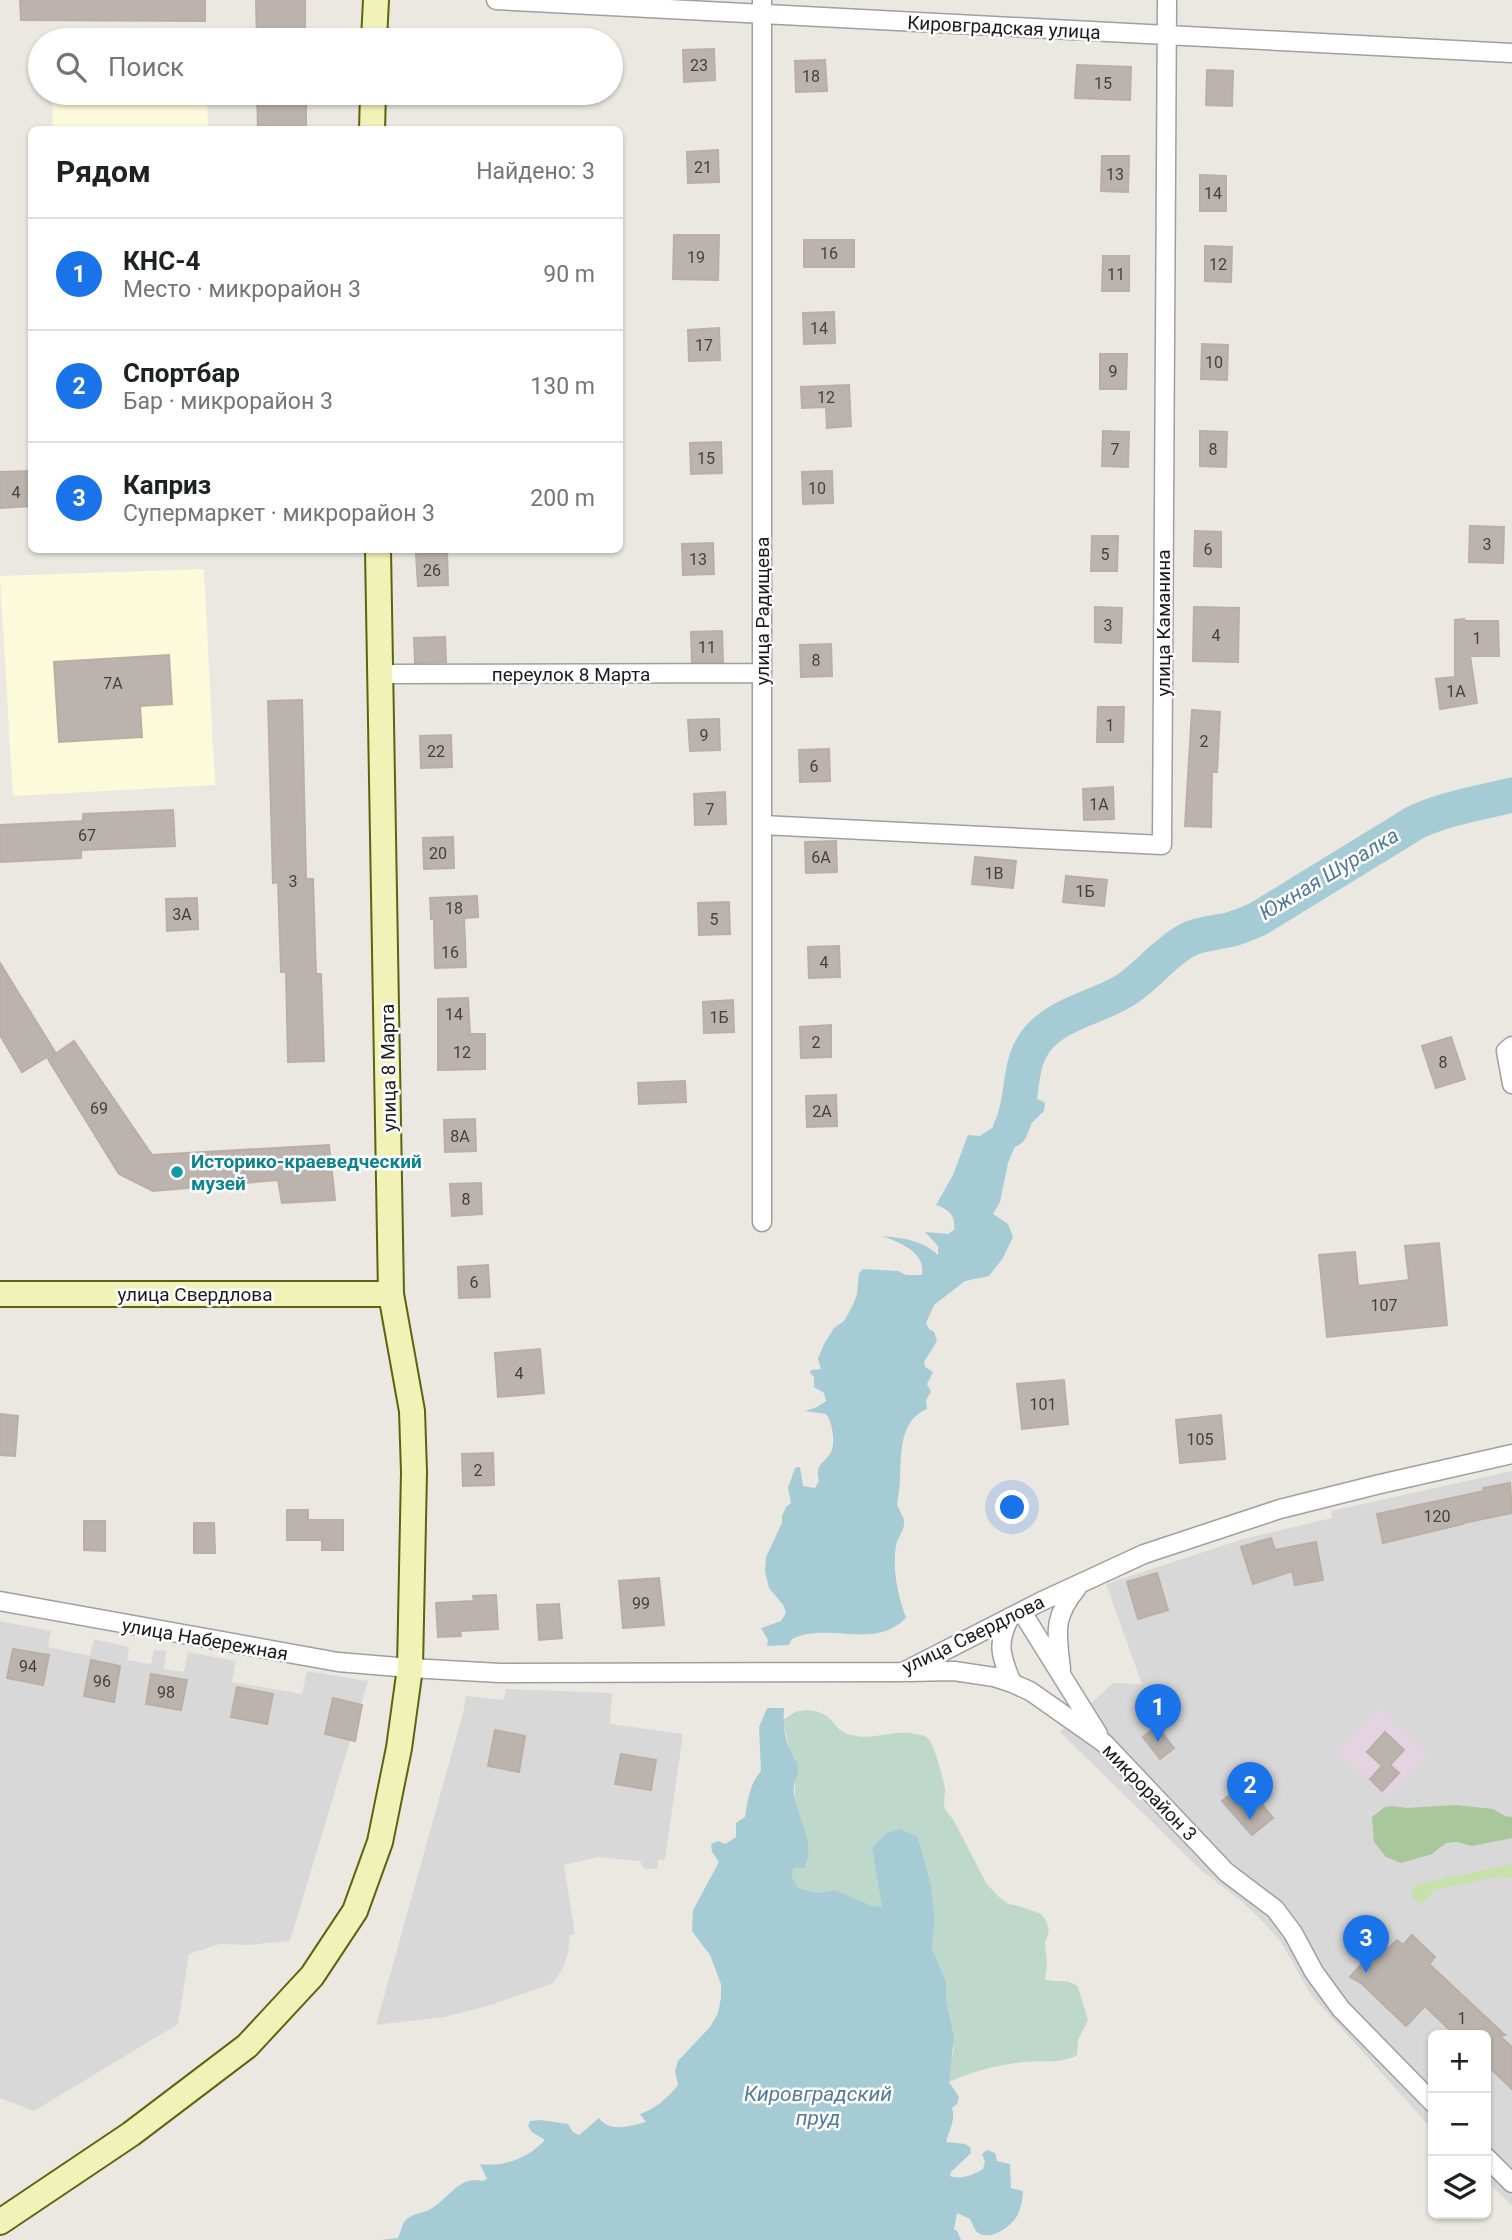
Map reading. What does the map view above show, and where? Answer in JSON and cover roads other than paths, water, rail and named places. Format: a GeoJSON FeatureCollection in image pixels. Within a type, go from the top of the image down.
{"type":"FeatureCollection","features":[{"type":"Feature","properties":{"kind":"street"},"geometry":{"type":"LineString","coordinates":[[375,28],[376,0]]}},
{"type":"Feature","properties":{"kind":"street","name":"Кировградская улица"},"geometry":{"type":"LineString","coordinates":[[496,0],[762,7],[1166,35],[1512,52]]}},
{"type":"Feature","properties":{"kind":"street","name":"улица Каманина"},"geometry":{"type":"LineString","coordinates":[[762,825],[1162,845],[1167,0]]}},
{"type":"Feature","properties":{"kind":"street","name":"улица Радищева"},"geometry":{"type":"LineString","coordinates":[[762,7],[762,1222]]}},
{"type":"Feature","properties":{"kind":"street"},"geometry":{"type":"LineString","coordinates":[[372,126],[373,105]]}},
{"type":"Feature","properties":{"kind":"street","name":"улица 8 Марта"},"geometry":{"type":"LineString","coordinates":[[0,2222],[131,2134],[247,2046],[313,1976],[355,1911],[380,1842],[399,1748],[411,1668],[414,1472],[412,1411],[391,1294],[378,553]]}},
{"type":"Feature","properties":{"kind":"street","name":"переулок 8 Марта"},"geometry":{"type":"LineString","coordinates":[[380,674],[762,673]]}},
{"type":"Feature","properties":{"kind":"street"},"geometry":{"type":"LineString","coordinates":[[1512,1046],[1506,1051],[1512,1084]]}},
{"type":"Feature","properties":{"kind":"street","name":"улица Свердлова"},"geometry":{"type":"LineString","coordinates":[[0,1294],[391,1294]]}},
{"type":"Feature","properties":{"kind":"street","name":"улица Свердлова"},"geometry":{"type":"LineString","coordinates":[[411,1668],[500,1673],[904,1672],[1144,1553],[1280,1509],[1512,1454]]}},
{"type":"Feature","properties":{"kind":"street"},"geometry":{"type":"LineString","coordinates":[[1062,1676],[1057,1628],[1064,1604],[1081,1583]]}},
{"type":"Feature","properties":{"kind":"street","name":"улица Набережная"},"geometry":{"type":"LineString","coordinates":[[0,1601],[338,1662],[411,1668]]}},
{"type":"Feature","properties":{"kind":"street"},"geometry":{"type":"LineString","coordinates":[[1012,1682],[1001,1657],[1002,1632],[1016,1615],[1062,1676],[1104,1743]]}},
{"type":"Feature","properties":{"kind":"street","name":"микрорайон 3"},"geometry":{"type":"LineString","coordinates":[[904,1672],[954,1671],[1012,1682],[1030,1691],[1104,1743],[1226,1872],[1268,1902],[1285,1919],[1314,1972],[1341,2009],[1428,2098]]}},
{"type":"Feature","properties":{"kind":"street"},"geometry":{"type":"LineString","coordinates":[[1491,2162],[1512,2183]]}},
{"type":"Feature","properties":{"kind":"water"},"geometry":{"type":"Polygon","coordinates":[[[1023,1084],[1031,1104],[1038,1099],[1045,1103],[1044,1111],[1020,1134],[1008,1163],[1000,1202],[993,1214],[1008,1224],[1013,1237],[1003,1258],[989,1276],[965,1281],[934,1305],[926,1323],[934,1332],[937,1341],[924,1362],[925,1367],[933,1372],[927,1384],[931,1392],[926,1400],[927,1409],[916,1416],[908,1426],[904,1438],[897,1504],[904,1525],[896,1546],[895,1573],[906,1618],[893,1628],[880,1633],[806,1634],[792,1639],[789,1645],[767,1646],[768,1640],[761,1628],[781,1621],[786,1613],[784,1606],[769,1588],[765,1572],[766,1557],[782,1523],[786,1507],[791,1503],[788,1488],[795,1468],[800,1467],[803,1486],[815,1488],[819,1481],[819,1467],[828,1456],[833,1443],[833,1432],[826,1414],[805,1411],[826,1401],[824,1393],[814,1387],[811,1370],[821,1369],[818,1359],[824,1344],[834,1328],[844,1321],[853,1305],[859,1273],[863,1269],[922,1275],[920,1260],[916,1254],[882,1236],[919,1243],[938,1255],[938,1246],[925,1232],[948,1234],[954,1230],[951,1214],[936,1205],[953,1175],[968,1135],[980,1136],[1005,1118],[1023,1084]]]}},
{"type":"Feature","properties":{"kind":"water","name":"Кировградский пруд"},"geometry":{"type":"Polygon","coordinates":[[[767,1708],[784,1708],[786,1740],[798,1766],[794,1795],[808,1841],[808,1850],[804,1868],[793,1868],[792,1877],[798,1888],[817,1893],[835,1890],[873,1906],[882,1907],[872,1848],[885,1834],[900,1829],[918,1837],[931,1885],[935,1920],[932,1948],[946,1981],[946,2001],[954,2037],[949,2082],[959,2097],[952,2108],[953,2121],[946,2142],[965,2144],[970,2147],[971,2153],[950,2176],[963,2177],[983,2169],[985,2162],[982,2154],[987,2150],[995,2153],[997,2161],[1010,2164],[1011,2188],[1023,2191],[1018,2214],[1007,2227],[985,2235],[976,2231],[970,2219],[957,2213],[954,2229],[961,2240],[381,2240],[398,2238],[407,2219],[436,2206],[460,2185],[487,2179],[480,2164],[516,2160],[538,2146],[545,2140],[532,2132],[528,2126],[530,2121],[568,2124],[573,2132],[579,2135],[599,2118],[608,2126],[614,2127],[646,2122],[640,2114],[661,2102],[678,2085],[675,2071],[678,2061],[710,2027],[718,2013],[721,1998],[721,1984],[710,1955],[692,1931],[693,1910],[719,1862],[712,1852],[711,1844],[718,1841],[725,1844],[736,1837],[736,1823],[745,1817],[751,1787],[761,1771],[759,1727],[767,1708]]]}},
{"type":"Feature","properties":{"kind":"waterway","name":"Южная Шуралка"},"geometry":{"type":"LineString","coordinates":[[1010,1130],[1028,1056],[1032,1047],[1051,1026],[1127,989],[1186,941],[1236,928],[1258,919],[1416,822],[1451,809],[1512,795]]}},
{"type":"Feature","properties":{"kind":"place","name":"Историко-краеведческий музей"},"geometry":{"type":"Point","coordinates":[177,1172]}},
{"type":"Feature","properties":{"kind":"place","name":"КНС-4"},"geometry":{"type":"Point","coordinates":[1158,1742]}},
{"type":"Feature","properties":{"kind":"place","name":"Спортбар"},"geometry":{"type":"Point","coordinates":[1250,1820]}},
{"type":"Feature","properties":{"kind":"place","name":"Каприз"},"geometry":{"type":"Point","coordinates":[1366,1973]}}]}
